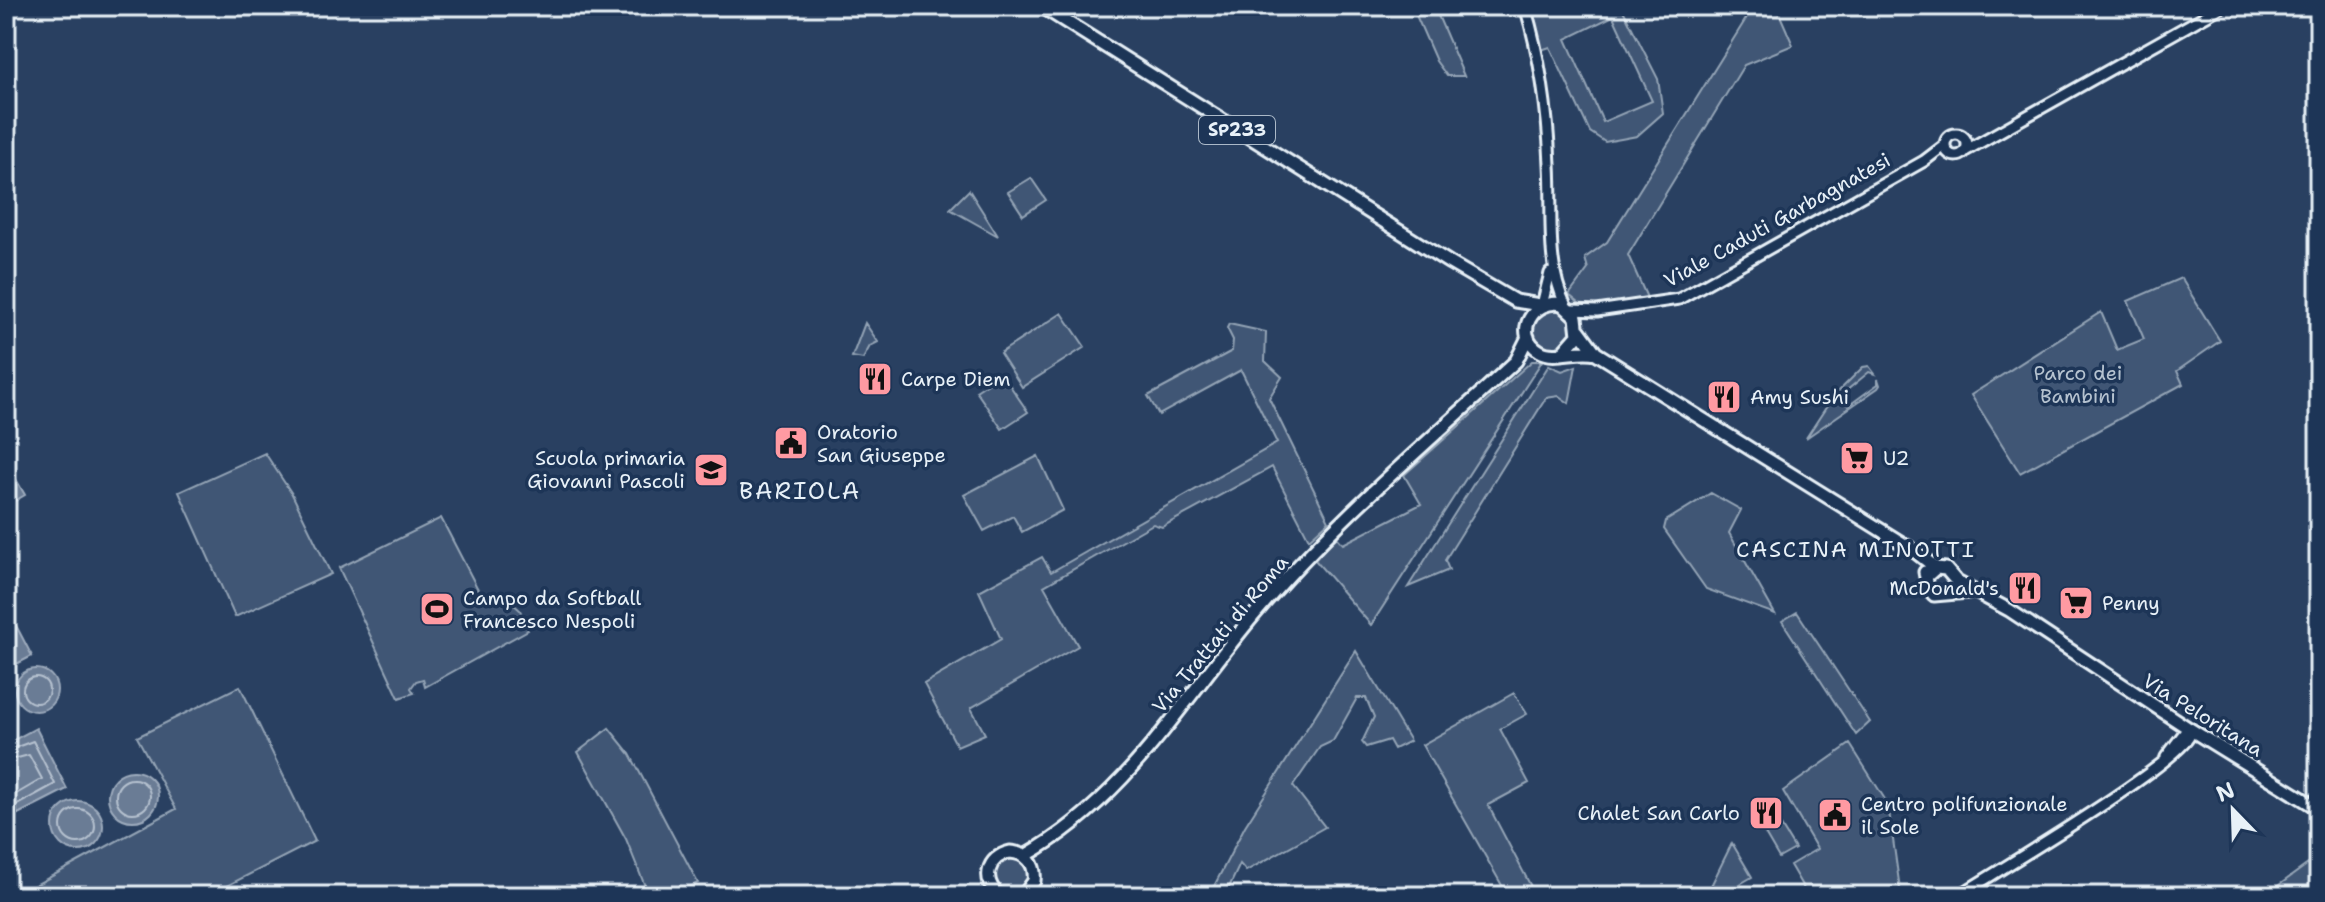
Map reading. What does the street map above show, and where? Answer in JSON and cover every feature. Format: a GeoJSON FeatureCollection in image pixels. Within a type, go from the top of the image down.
{"type":"FeatureCollection","features":[{"type":"Feature","properties":{"kind":"main road","name":"SP233"},"geometry":{"type":"LineString","coordinates":[[1041,6],[1450,263]]}},
{"type":"Feature","properties":{"kind":"main road"},"geometry":{"type":"LineString","coordinates":[[1450,263],[1515,301],[1569,308],[1596,353],[1913,550],[1931,572],[1928,588],[1934,595],[1952,585],[1946,569],[1931,572]]}},
{"type":"Feature","properties":{"kind":"main road"},"geometry":{"type":"LineString","coordinates":[[1450,263],[1517,310],[1539,351],[1549,354],[1564,351],[1596,353]]}},
{"type":"Feature","properties":{"kind":"main road"},"geometry":{"type":"LineString","coordinates":[[1527,331],[1531,314],[1541,305]]}},
{"type":"Feature","properties":{"kind":"main road"},"geometry":{"type":"LineString","coordinates":[[1564,351],[1574,343],[1579,329]]}},
{"type":"Feature","properties":{"kind":"main road","name":"Via Trattati di Roma"},"geometry":{"type":"LineString","coordinates":[[1516,361],[1527,331]]}},
{"type":"Feature","properties":{"kind":"main road","name":"Via Trattati di Roma"},"geometry":{"type":"LineString","coordinates":[[999,896],[988,879],[994,860],[1010,852],[1025,856],[1061,834],[1122,781],[1255,614],[1316,548],[1516,361],[1539,351]]}},
{"type":"Feature","properties":{"kind":"main road","name":"Via Peloritana"},"geometry":{"type":"LineString","coordinates":[[1952,585],[1968,591],[2068,650],[2319,809]]}},
{"type":"Feature","properties":{"kind":"main road","name":"Via Trattati di Roma"},"geometry":{"type":"LineString","coordinates":[[1023,896],[1034,881],[1034,868],[1061,834]]}},
{"type":"Feature","properties":{"kind":"main road"},"geometry":{"type":"LineString","coordinates":[[1025,856],[1034,868]]}},
{"type":"Feature","properties":{"kind":"street"},"geometry":{"type":"LineString","coordinates":[[1525,6],[1536,50],[1546,121],[1554,281],[1569,308]]}},
{"type":"Feature","properties":{"kind":"street"},"geometry":{"type":"LineString","coordinates":[[1989,135],[1952,135],[1945,145],[1953,156],[1965,151],[2223,6]]}},
{"type":"Feature","properties":{"kind":"street"},"geometry":{"type":"LineString","coordinates":[[1963,137],[1965,151]]}},
{"type":"Feature","properties":{"kind":"street","name":"Viale Caduti Garbagnatesi"},"geometry":{"type":"LineString","coordinates":[[1569,308],[1597,311],[1682,297],[1924,161],[1945,145]]}},
{"type":"Feature","properties":{"kind":"street","name":"Viale Caduti Garbagnatesi"},"geometry":{"type":"LineString","coordinates":[[1924,161],[1953,156]]}},
{"type":"Feature","properties":{"kind":"street"},"geometry":{"type":"LineString","coordinates":[[1541,305],[1550,278],[1552,237]]}},
{"type":"Feature","properties":{"kind":"street"},"geometry":{"type":"LineString","coordinates":[[1579,329],[1597,311]]}},
{"type":"Feature","properties":{"kind":"street"},"geometry":{"type":"LineString","coordinates":[[1958,896],[2162,763],[2185,744],[2190,735],[2188,728]]}},
{"type":"Feature","properties":{"kind":"green space"},"geometry":{"type":"Polygon","coordinates":[[[1412,6],[1434,6],[1464,76],[1447,76],[1436,61],[1412,6]]]}},
{"type":"Feature","properties":{"kind":"green space"},"geometry":{"type":"Polygon","coordinates":[[[1529,6],[1621,6],[1658,79],[1663,113],[1637,136],[1605,142],[1590,132],[1550,47],[1541,50],[1529,6]],[[1613,16],[1566,39],[1603,122],[1652,101],[1613,16]]]}},
{"type":"Feature","properties":{"kind":"green space"},"geometry":{"type":"Polygon","coordinates":[[[1754,6],[1776,6],[1793,45],[1744,65],[1628,255],[1648,300],[1584,307],[1569,295],[1588,269],[1585,258],[1607,242],[1754,6]]]}},
{"type":"Feature","properties":{"kind":"green space"},"geometry":{"type":"Polygon","coordinates":[[[1031,178],[1046,200],[1023,215],[1008,192],[1031,178]]]}},
{"type":"Feature","properties":{"kind":"green space"},"geometry":{"type":"Polygon","coordinates":[[[969,190],[998,236],[950,209],[969,190]]]}},
{"type":"Feature","properties":{"kind":"green space","name":"Parco dei Bambini"},"geometry":{"type":"Polygon","coordinates":[[[2181,278],[2220,341],[2177,371],[2183,384],[2020,473],[1971,395],[2101,312],[2117,350],[2144,339],[2128,301],[2181,278]]]}},
{"type":"Feature","properties":{"kind":"green space"},"geometry":{"type":"Polygon","coordinates":[[[1549,305],[1570,312],[1573,342],[1553,353],[1533,342],[1531,319],[1549,305]]]}},
{"type":"Feature","properties":{"kind":"green space"},"geometry":{"type":"Polygon","coordinates":[[[1062,313],[1085,347],[1022,387],[1000,353],[1062,313]]]}},
{"type":"Feature","properties":{"kind":"green space"},"geometry":{"type":"Polygon","coordinates":[[[865,323],[878,342],[870,346],[863,359],[852,357],[865,323]]]}},
{"type":"Feature","properties":{"kind":"green space"},"geometry":{"type":"Polygon","coordinates":[[[1229,324],[1266,332],[1265,361],[1282,377],[1269,398],[1329,521],[1309,539],[1272,467],[1162,527],[1153,524],[1044,586],[1078,646],[971,708],[985,734],[957,746],[924,684],[1001,639],[979,591],[1042,557],[1051,572],[1277,443],[1241,370],[1159,415],[1148,396],[1232,351],[1233,340],[1227,328],[1229,324]]]}},
{"type":"Feature","properties":{"kind":"green space"},"geometry":{"type":"Polygon","coordinates":[[[1532,361],[1542,361],[1371,625],[1315,560],[1336,536],[1343,544],[1421,504],[1404,475],[1532,361]]]}},
{"type":"Feature","properties":{"kind":"green space"},"geometry":{"type":"Polygon","coordinates":[[[1549,365],[1562,371],[1576,366],[1569,403],[1559,396],[1546,398],[1445,560],[1449,570],[1408,587],[1549,365]]]}},
{"type":"Feature","properties":{"kind":"green space"},"geometry":{"type":"Polygon","coordinates":[[[1869,366],[1875,374],[1869,372],[1840,396],[1848,406],[1878,384],[1878,379],[1880,385],[1878,388],[1806,438],[1833,397],[1863,367],[1869,366]]]}},
{"type":"Feature","properties":{"kind":"green space"},"geometry":{"type":"Polygon","coordinates":[[[1002,374],[1028,412],[1002,429],[976,391],[1002,374]]]}},
{"type":"Feature","properties":{"kind":"green space"},"geometry":{"type":"Polygon","coordinates":[[[265,453],[292,494],[331,574],[235,617],[179,492],[265,453]]]}},
{"type":"Feature","properties":{"kind":"green space"},"geometry":{"type":"Polygon","coordinates":[[[1038,456],[1063,510],[1022,532],[1013,516],[984,531],[964,495],[1038,456]]]}},
{"type":"Feature","properties":{"kind":"green space"},"geometry":{"type":"Polygon","coordinates":[[[1711,493],[1741,510],[1729,533],[1775,614],[1706,589],[1664,529],[1666,521],[1711,493]]]}},
{"type":"Feature","properties":{"kind":"green space","name":"Campo da Softball Francesco Nespoli"},"geometry":{"type":"Polygon","coordinates":[[[441,518],[483,599],[501,593],[520,610],[528,630],[425,687],[423,679],[416,681],[411,688],[414,693],[399,698],[339,568],[441,518]]]}},
{"type":"Feature","properties":{"kind":"green space"},"geometry":{"type":"Polygon","coordinates":[[[1797,612],[1870,722],[1856,735],[1782,621],[1797,612]]]}},
{"type":"Feature","properties":{"kind":"green space"},"geometry":{"type":"Polygon","coordinates":[[[1356,651],[1410,741],[1394,749],[1389,740],[1366,747],[1362,742],[1374,717],[1366,698],[1357,698],[1333,741],[1320,747],[1293,786],[1325,827],[1246,871],[1240,864],[1225,896],[1209,896],[1245,826],[1356,651]]]}},
{"type":"Feature","properties":{"kind":"green space"},"geometry":{"type":"Polygon","coordinates":[[[240,686],[315,841],[207,896],[15,896],[176,809],[137,737],[240,686]]]}},
{"type":"Feature","properties":{"kind":"green space"},"geometry":{"type":"Polygon","coordinates":[[[1514,693],[1527,714],[1500,729],[1529,783],[1488,805],[1536,896],[1508,896],[1422,745],[1514,693]]]}},
{"type":"Feature","properties":{"kind":"green space"},"geometry":{"type":"Polygon","coordinates":[[[609,728],[630,754],[698,883],[671,896],[649,896],[626,839],[578,752],[609,728]]]}},
{"type":"Feature","properties":{"kind":"green space"},"geometry":{"type":"Polygon","coordinates":[[[1850,744],[1888,804],[1901,896],[1808,896],[1790,865],[1817,849],[1783,791],[1850,744]]]}},
{"type":"Feature","properties":{"kind":"green space"},"geometry":{"type":"Polygon","coordinates":[[[1776,818],[1795,849],[1779,858],[1761,827],[1776,818]]]}},
{"type":"Feature","properties":{"kind":"green space"},"geometry":{"type":"Polygon","coordinates":[[[1732,843],[1752,877],[1740,884],[1747,896],[1706,896],[1732,843]]]}},
{"type":"Feature","properties":{"kind":"green space"},"geometry":{"type":"Polygon","coordinates":[[[2319,856],[2319,896],[2264,896],[2319,856]]]}},
{"type":"Feature","properties":{"kind":"green space"},"geometry":{"type":"Polygon","coordinates":[[[1011,858],[1023,864],[1029,876],[1023,888],[1011,894],[999,888],[993,876],[999,864],[1011,858]]]}},
{"type":"Feature","properties":{"kind":"water"},"geometry":{"type":"Polygon","coordinates":[[[6,462],[25,495],[6,506],[6,462]]]}},
{"type":"Feature","properties":{"kind":"water"},"geometry":{"type":"Polygon","coordinates":[[[10,614],[32,656],[7,669],[6,616],[10,614]]]}},
{"type":"Feature","properties":{"kind":"water"},"geometry":{"type":"Polygon","coordinates":[[[36,669],[51,675],[57,690],[51,705],[36,711],[21,705],[15,690],[21,675],[36,669]]]}},
{"type":"Feature","properties":{"kind":"water"},"geometry":{"type":"Polygon","coordinates":[[[36,728],[67,789],[6,820],[6,744],[36,728]]]}},
{"type":"Feature","properties":{"kind":"water"},"geometry":{"type":"Polygon","coordinates":[[[133,771],[151,778],[158,796],[151,814],[133,821],[115,814],[108,796],[115,778],[133,771]]]}},
{"type":"Feature","properties":{"kind":"water"},"geometry":{"type":"Polygon","coordinates":[[[78,801],[96,808],[103,826],[96,844],[78,851],[60,844],[53,826],[60,808],[78,801]]]}},
{"type":"Feature","properties":{"kind":"place","name":"Carpe Diem"},"geometry":{"type":"Point","coordinates":[875,379]}},
{"type":"Feature","properties":{"kind":"place","name":"Amy Sushi"},"geometry":{"type":"Point","coordinates":[1724,397]}},
{"type":"Feature","properties":{"kind":"place","name":"Oratorio San Giuseppe"},"geometry":{"type":"Point","coordinates":[791,443]}},
{"type":"Feature","properties":{"kind":"place","name":"U2"},"geometry":{"type":"Point","coordinates":[1857,458]}},
{"type":"Feature","properties":{"kind":"place","name":"Scuola primaria Giovanni Pascoli"},"geometry":{"type":"Point","coordinates":[711,470]}},
{"type":"Feature","properties":{"kind":"place","name":"McDonald's"},"geometry":{"type":"Point","coordinates":[2025,588]}},
{"type":"Feature","properties":{"kind":"place","name":"Penny"},"geometry":{"type":"Point","coordinates":[2076,603]}},
{"type":"Feature","properties":{"kind":"place","name":"Campo da Softball Francesco Nespoli"},"geometry":{"type":"Point","coordinates":[437,609]}},
{"type":"Feature","properties":{"kind":"place","name":"Chalet San Carlo"},"geometry":{"type":"Point","coordinates":[1766,813]}},
{"type":"Feature","properties":{"kind":"place","name":"Centro polifunzionale il Sole"},"geometry":{"type":"Point","coordinates":[1835,815]}},
{"type":"Feature","properties":{"kind":"district","name":"BARIOLA"},"geometry":{"type":"Point","coordinates":[800,491]}},
{"type":"Feature","properties":{"kind":"district","name":"CASCINA MINOTTI"},"geometry":{"type":"Point","coordinates":[1856,549]}}]}
